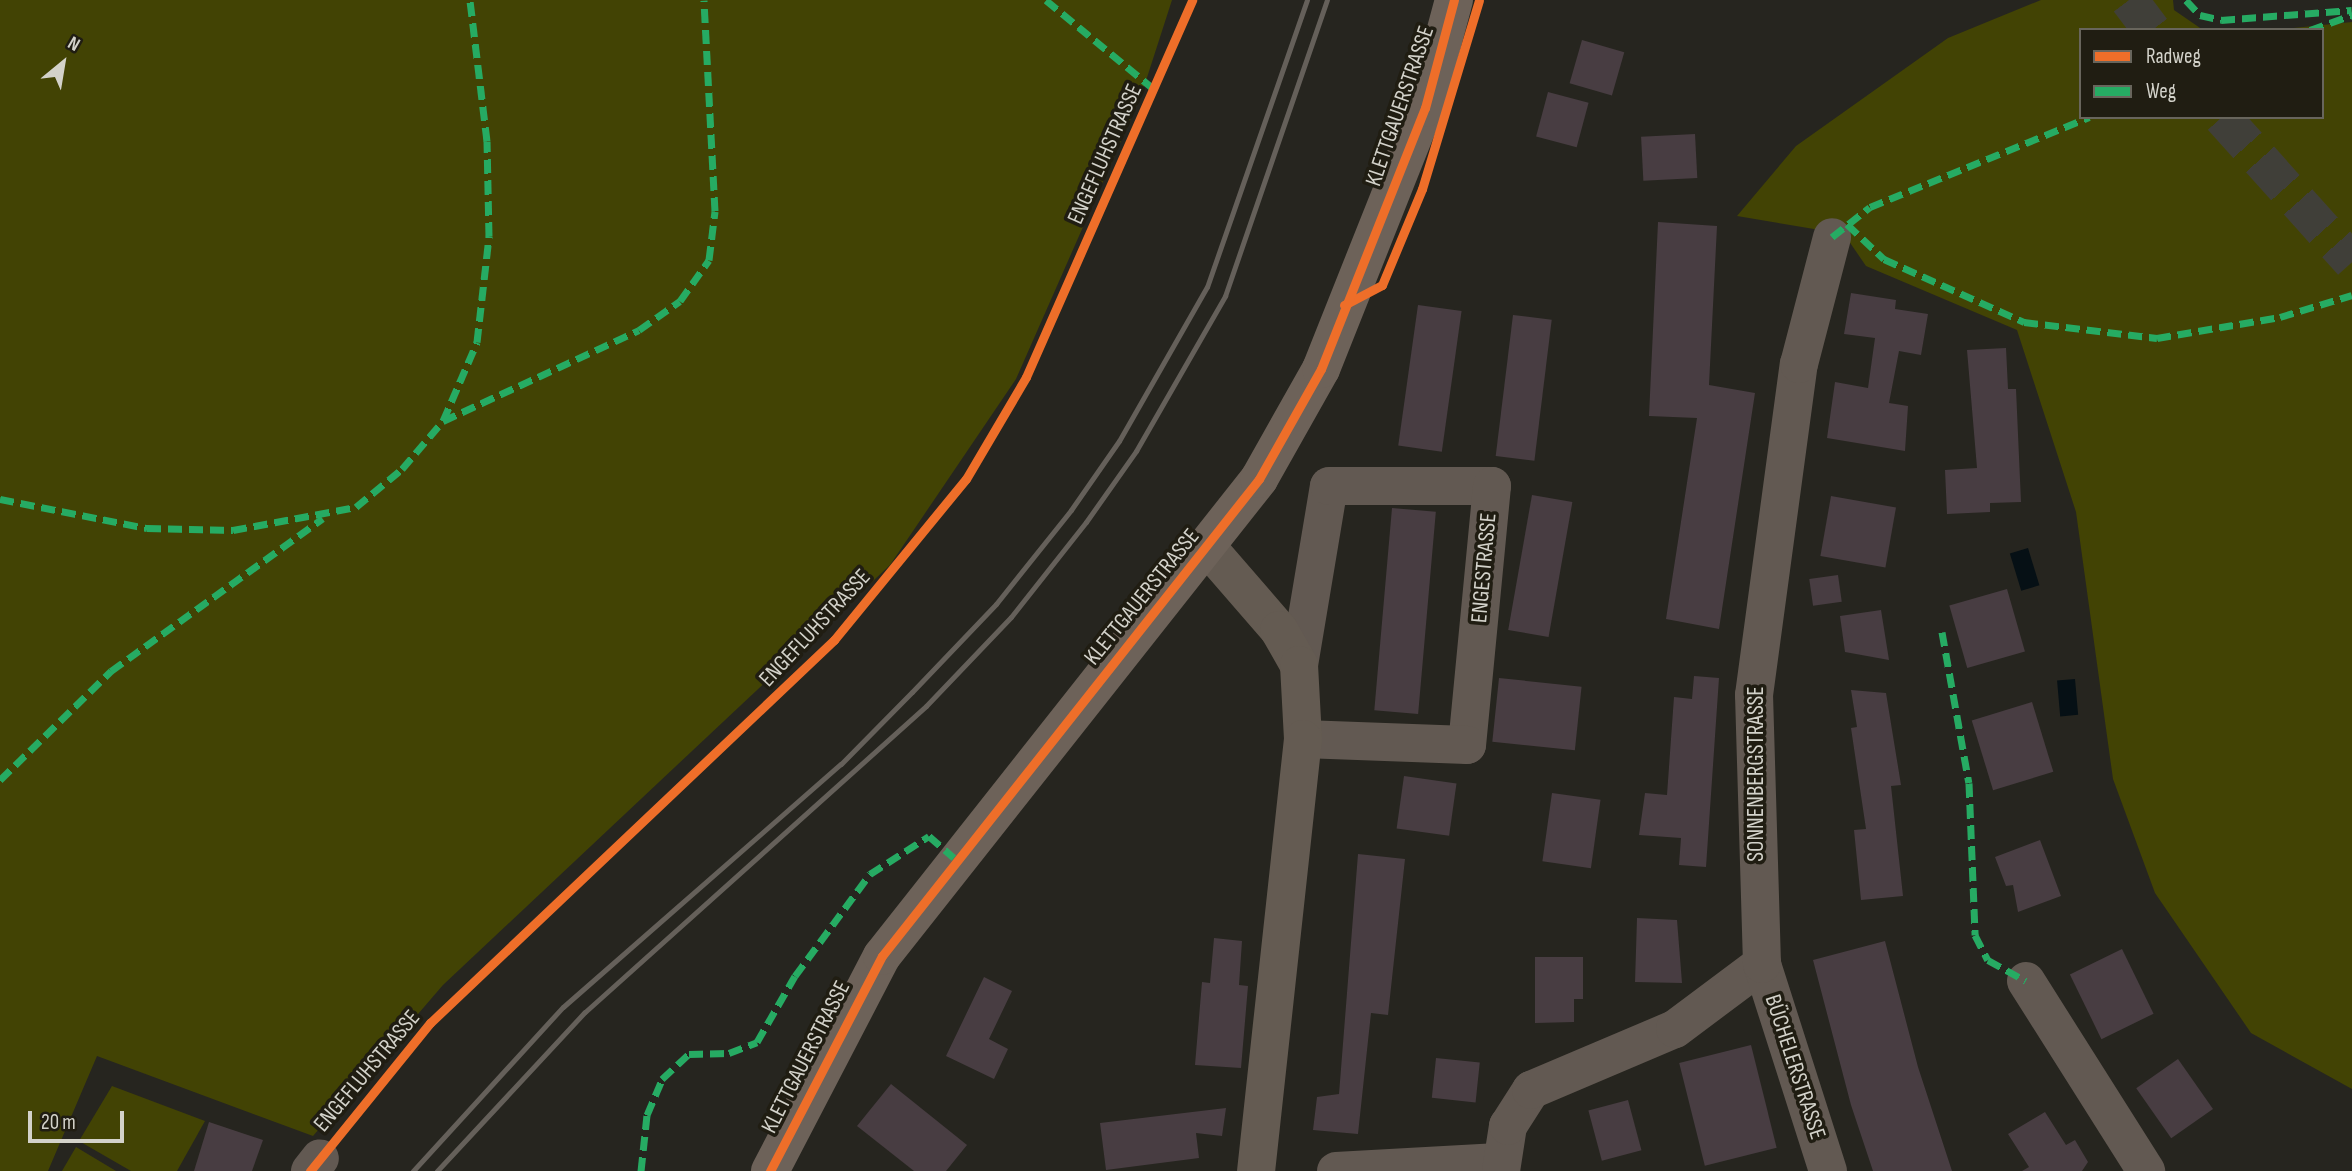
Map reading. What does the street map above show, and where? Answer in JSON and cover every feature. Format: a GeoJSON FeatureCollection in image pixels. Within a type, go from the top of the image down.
{"type":"FeatureCollection","features":[{"type":"Feature","properties":{"kind":"main road","name":"KLETTGAUERSTRASSE"},"geometry":{"type":"LineString","coordinates":[[770,1171],[882,957],[954,858],[1208,548],[1259,479],[1321,369],[1424,108],[1454,0]]}},
{"type":"Feature","properties":{"kind":"street","name":"SONNENBERGSTRASSE"},"geometry":{"type":"LineString","coordinates":[[1762,964],[1754,695],[1799,364],[1832,237]]}},
{"type":"Feature","properties":{"kind":"street","name":"ENGESTRASSE"},"geometry":{"type":"LineString","coordinates":[[1256,1171],[1303,739],[1300,665],[1329,486],[1492,486],[1467,745],[1303,739]]}},
{"type":"Feature","properties":{"kind":"street","name":"ENGESTRASSE"},"geometry":{"type":"LineString","coordinates":[[1208,548],[1279,630],[1300,665]]}},
{"type":"Feature","properties":{"kind":"street"},"geometry":{"type":"LineString","coordinates":[[1336,1171],[1500,1166],[1508,1126],[1531,1090],[1675,1029],[1762,964]]}},
{"type":"Feature","properties":{"kind":"street","name":"BÜCHELERSTRASSE"},"geometry":{"type":"LineString","coordinates":[[1762,964],[1828,1171]]}},
{"type":"Feature","properties":{"kind":"street"},"geometry":{"type":"LineString","coordinates":[[2026,981],[2146,1171]]}},
{"type":"Feature","properties":{"kind":"shaded area"},"geometry":{"type":"Polygon","coordinates":[[[0,0],[1172,0],[1142,93],[1016,379],[890,565],[443,985],[313,1136],[97,1056],[48,1171],[0,1171],[0,0]]]}},
{"type":"Feature","properties":{"kind":"shaded area"},"geometry":{"type":"Polygon","coordinates":[[[2041,0],[2173,0],[2174,10],[2200,28],[2079,28],[2079,119],[2324,119],[2324,28],[2294,28],[2352,22],[2352,1089],[2251,1033],[2155,893],[2113,779],[2076,512],[2017,330],[1866,266],[1844,234],[1737,216],[1796,146],[1948,38],[2041,0]]]}},
{"type":"Feature","properties":{"kind":"shaded area"},"geometry":{"type":"Polygon","coordinates":[[[2028,548],[2039,585],[2021,591],[2010,554],[2028,548]]]}},
{"type":"Feature","properties":{"kind":"shaded area"},"geometry":{"type":"Polygon","coordinates":[[[2075,679],[2078,715],[2060,716],[2057,681],[2075,679]]]}},
{"type":"Feature","properties":{"kind":"shaded area"},"geometry":{"type":"Polygon","coordinates":[[[112,1086],[205,1121],[177,1171],[131,1171],[79,1141],[112,1086]]]}},
{"type":"Feature","properties":{"kind":"shaded area"},"geometry":{"type":"Polygon","coordinates":[[[76,1147],[116,1171],[62,1171],[76,1147]]]}},
{"type":"Feature","properties":{"kind":"building"},"geometry":{"type":"Polygon","coordinates":[[[1582,40],[1624,52],[1612,95],[1570,83],[1582,40]]]}},
{"type":"Feature","properties":{"kind":"building"},"geometry":{"type":"Polygon","coordinates":[[[1548,92],[1589,103],[1577,147],[1536,136],[1548,92]]]}},
{"type":"Feature","properties":{"kind":"building"},"geometry":{"type":"Polygon","coordinates":[[[1695,134],[1697,178],[1643,181],[1641,137],[1695,134]]]}},
{"type":"Feature","properties":{"kind":"building"},"geometry":{"type":"Polygon","coordinates":[[[1658,222],[1717,226],[1709,385],[1755,393],[1719,629],[1666,619],[1697,418],[1649,416],[1658,222]]]}},
{"type":"Feature","properties":{"kind":"building"},"geometry":{"type":"Polygon","coordinates":[[[1851,293],[1896,300],[1895,309],[1928,314],[1921,355],[1899,351],[1889,403],[1908,406],[1905,451],[1827,438],[1835,382],[1868,388],[1875,338],[1844,334],[1851,293]]]}},
{"type":"Feature","properties":{"kind":"building"},"geometry":{"type":"Polygon","coordinates":[[[1418,305],[1462,311],[1442,452],[1398,446],[1418,305]]]}},
{"type":"Feature","properties":{"kind":"building"},"geometry":{"type":"Polygon","coordinates":[[[1513,315],[1552,320],[1534,461],[1496,456],[1513,315]]]}},
{"type":"Feature","properties":{"kind":"building"},"geometry":{"type":"Polygon","coordinates":[[[2006,348],[2008,389],[2016,389],[2021,502],[1990,503],[1990,512],[1947,514],[1945,470],[1977,468],[1967,350],[2006,348]]]}},
{"type":"Feature","properties":{"kind":"building"},"geometry":{"type":"Polygon","coordinates":[[[1532,495],[1572,502],[1549,637],[1508,630],[1532,495]]]}},
{"type":"Feature","properties":{"kind":"building"},"geometry":{"type":"Polygon","coordinates":[[[1831,496],[1896,507],[1885,568],[1820,556],[1831,496]]]}},
{"type":"Feature","properties":{"kind":"building"},"geometry":{"type":"Polygon","coordinates":[[[1392,508],[1436,512],[1418,714],[1374,710],[1392,508]]]}},
{"type":"Feature","properties":{"kind":"building"},"geometry":{"type":"Polygon","coordinates":[[[1838,575],[1842,602],[1813,606],[1809,579],[1838,575]]]}},
{"type":"Feature","properties":{"kind":"building"},"geometry":{"type":"Polygon","coordinates":[[[2007,589],[2025,651],[1967,668],[1949,606],[2007,589]]]}},
{"type":"Feature","properties":{"kind":"building"},"geometry":{"type":"Polygon","coordinates":[[[1881,610],[1889,660],[1845,652],[1840,616],[1881,610]]]}},
{"type":"Feature","properties":{"kind":"building"},"geometry":{"type":"Polygon","coordinates":[[[1694,676],[1719,678],[1706,867],[1679,865],[1681,838],[1639,835],[1645,793],[1667,795],[1674,697],[1692,699],[1694,676]]]}},
{"type":"Feature","properties":{"kind":"building"},"geometry":{"type":"Polygon","coordinates":[[[1499,678],[1582,687],[1575,750],[1492,742],[1499,678]]]}},
{"type":"Feature","properties":{"kind":"building"},"geometry":{"type":"Polygon","coordinates":[[[1851,690],[1886,693],[1901,785],[1891,786],[1903,896],[1861,900],[1854,830],[1866,829],[1851,728],[1857,727],[1851,690]]]}},
{"type":"Feature","properties":{"kind":"building"},"geometry":{"type":"Polygon","coordinates":[[[2032,702],[2053,772],[1993,790],[1972,720],[2032,702]]]}},
{"type":"Feature","properties":{"kind":"building"},"geometry":{"type":"Polygon","coordinates":[[[1404,776],[1456,783],[1449,836],[1397,828],[1404,776]]]}},
{"type":"Feature","properties":{"kind":"building"},"geometry":{"type":"Polygon","coordinates":[[[1552,793],[1601,800],[1591,868],[1542,861],[1552,793]]]}},
{"type":"Feature","properties":{"kind":"building"},"geometry":{"type":"Polygon","coordinates":[[[2040,840],[2061,896],[2018,912],[2013,885],[2006,886],[1995,857],[2040,840]]]}},
{"type":"Feature","properties":{"kind":"building"},"geometry":{"type":"Polygon","coordinates":[[[1358,854],[1405,859],[1388,1015],[1371,1013],[1358,1134],[1313,1130],[1317,1097],[1339,1094],[1358,854]]]}},
{"type":"Feature","properties":{"kind":"building"},"geometry":{"type":"Polygon","coordinates":[[[1637,918],[1677,920],[1682,983],[1635,982],[1637,918]]]}},
{"type":"Feature","properties":{"kind":"building"},"geometry":{"type":"Polygon","coordinates":[[[1214,938],[1242,941],[1239,985],[1248,986],[1241,1068],[1195,1065],[1202,982],[1210,983],[1214,938]]]}},
{"type":"Feature","properties":{"kind":"building"},"geometry":{"type":"Polygon","coordinates":[[[1885,941],[1918,1067],[1952,1171],[1873,1171],[1851,1105],[1813,960],[1885,941]]]}},
{"type":"Feature","properties":{"kind":"building"},"geometry":{"type":"Polygon","coordinates":[[[2122,949],[2154,1014],[2101,1039],[2070,974],[2122,949]]]}},
{"type":"Feature","properties":{"kind":"building"},"geometry":{"type":"Polygon","coordinates":[[[1535,957],[1583,957],[1583,999],[1574,999],[1574,1022],[1535,1023],[1535,957]]]}},
{"type":"Feature","properties":{"kind":"building"},"geometry":{"type":"Polygon","coordinates":[[[984,977],[1012,991],[989,1039],[1008,1049],[994,1079],[946,1056],[984,977]]]}},
{"type":"Feature","properties":{"kind":"building"},"geometry":{"type":"Polygon","coordinates":[[[1751,1045],[1777,1148],[1705,1166],[1679,1063],[1751,1045]]]}},
{"type":"Feature","properties":{"kind":"building"},"geometry":{"type":"Polygon","coordinates":[[[1436,1058],[1480,1063],[1476,1102],[1432,1098],[1436,1058]]]}},
{"type":"Feature","properties":{"kind":"building"},"geometry":{"type":"Polygon","coordinates":[[[2178,1059],[2213,1109],[2171,1138],[2136,1088],[2178,1059]]]}},
{"type":"Feature","properties":{"kind":"building"},"geometry":{"type":"Polygon","coordinates":[[[891,1084],[967,1145],[946,1171],[914,1171],[857,1126],[891,1084]]]}},
{"type":"Feature","properties":{"kind":"building"},"geometry":{"type":"Polygon","coordinates":[[[1628,1100],[1641,1150],[1602,1161],[1588,1111],[1628,1100]]]}},
{"type":"Feature","properties":{"kind":"building"},"geometry":{"type":"Polygon","coordinates":[[[1226,1108],[1222,1136],[1196,1133],[1199,1158],[1106,1170],[1100,1123],[1226,1108]]]}},
{"type":"Feature","properties":{"kind":"building"},"geometry":{"type":"Polygon","coordinates":[[[2045,1112],[2066,1145],[2075,1140],[2088,1162],[2082,1171],[2022,1171],[2029,1167],[2008,1134],[2045,1112]]]}},
{"type":"Feature","properties":{"kind":"building"},"geometry":{"type":"Polygon","coordinates":[[[209,1122],[263,1140],[252,1171],[194,1171],[209,1122]]]}},
{"type":"Feature","properties":{"kind":"tunnel"},"geometry":{"type":"LineString","coordinates":[[2129,0],[2150,28]]}},
{"type":"Feature","properties":{"kind":"tunnel"},"geometry":{"type":"LineString","coordinates":[[2224,119],[2352,262]]}},
{"type":"Feature","properties":{"kind":"railway"},"geometry":{"type":"LineString","coordinates":[[413,1171],[563,1007],[841,764],[996,604],[1071,510],[1119,441],[1207,287],[1307,0]]}},
{"type":"Feature","properties":{"kind":"railway"},"geometry":{"type":"LineString","coordinates":[[437,1171],[585,1012],[926,706],[1011,617],[1086,522],[1136,451],[1225,296],[1327,0]]}},
{"type":"Feature","properties":{"kind":"marked path"},"geometry":{"type":"LineString","coordinates":[[0,499],[147,528],[233,530],[356,507],[402,469],[443,421],[477,342],[489,236],[487,141],[470,0]]}},
{"type":"Feature","properties":{"kind":"marked path"},"geometry":{"type":"LineString","coordinates":[[443,421],[639,330],[680,301],[709,260],[715,211],[704,0]]}},
{"type":"Feature","properties":{"kind":"marked path"},"geometry":{"type":"LineString","coordinates":[[1046,0],[1155,90]]}},
{"type":"Feature","properties":{"kind":"marked path"},"geometry":{"type":"LineString","coordinates":[[2186,0],[2200,15],[2221,20],[2352,10]]}},
{"type":"Feature","properties":{"kind":"marked path"},"geometry":{"type":"LineString","coordinates":[[2316,28],[2352,15]]}},
{"type":"Feature","properties":{"kind":"marked path"},"geometry":{"type":"LineString","coordinates":[[1832,237],[1870,207],[2084,119]]}},
{"type":"Feature","properties":{"kind":"marked path"},"geometry":{"type":"LineString","coordinates":[[1847,224],[1884,259],[2024,322],[2157,338],[2280,317],[2352,295]]}},
{"type":"Feature","properties":{"kind":"marked path"},"geometry":{"type":"LineString","coordinates":[[0,780],[111,671],[323,518]]}},
{"type":"Feature","properties":{"kind":"marked path"},"geometry":{"type":"LineString","coordinates":[[1942,632],[1969,783],[1975,935],[1988,960],[2026,981]]}},
{"type":"Feature","properties":{"kind":"marked path"},"geometry":{"type":"LineString","coordinates":[[641,1171],[647,1115],[662,1079],[689,1054],[729,1053],[757,1042],[795,976],[870,874],[929,836],[954,858]]}},
{"type":"Feature","properties":{"kind":"cycle path","name":"ENGEFLUHSTRASSE"},"geometry":{"type":"LineString","coordinates":[[310,1171],[430,1023],[834,640],[966,479],[1026,377],[1192,0]]}},
{"type":"Feature","properties":{"kind":"cycle path"},"geometry":{"type":"LineString","coordinates":[[770,1171],[882,956],[1259,479],[1321,369],[1425,108],[1454,0]]}},
{"type":"Feature","properties":{"kind":"cycle path"},"geometry":{"type":"LineString","coordinates":[[1344,305],[1382,285],[1422,189],[1479,0]]}}]}
